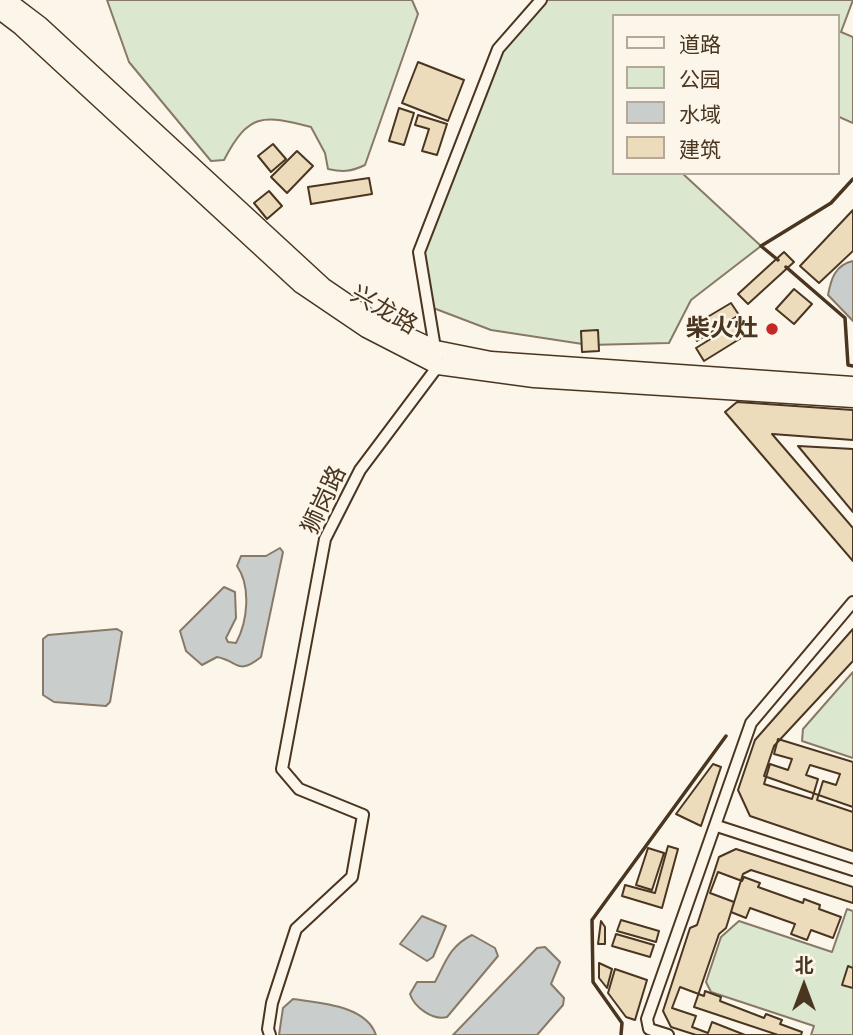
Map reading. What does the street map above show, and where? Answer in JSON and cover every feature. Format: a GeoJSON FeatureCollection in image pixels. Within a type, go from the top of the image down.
{"type":"FeatureCollection","features":[{"type":"Feature","properties":{"kind":"main road","name":"兴龙路"},"geometry":{"type":"LineString","coordinates":[[7,0],[40,25],[323,286],[370,318],[436,349],[536,366],[853,385]]}},
{"type":"Feature","properties":{"kind":"main road","name":"兴龙路"},"geometry":{"type":"LineString","coordinates":[[0,11],[21,27],[301,285],[366,329],[438,366],[534,379],[853,399]]}},
{"type":"Feature","properties":{"kind":"street"},"geometry":{"type":"LineString","coordinates":[[438,366],[419,252],[498,48],[541,0]]}},
{"type":"Feature","properties":{"kind":"street","name":"狮岗路"},"geometry":{"type":"LineString","coordinates":[[265,1033],[296,929],[352,877],[363,815],[299,789],[282,769],[325,539],[360,470],[438,366]]}},
{"type":"Feature","properties":{"kind":"street"},"geometry":{"type":"LineString","coordinates":[[668,1035],[649,1029],[647,1024],[751,723],[853,602]]}},
{"type":"Feature","properties":{"kind":"street"},"geometry":{"type":"LineString","coordinates":[[717,826],[853,870]]}},
{"type":"Feature","properties":{"kind":"green space"},"geometry":{"type":"Polygon","coordinates":[[[107,0],[412,0],[418,14],[365,165],[342,171],[328,169],[325,153],[311,127],[281,120],[259,121],[250,125],[241,133],[224,160],[211,161],[129,62],[107,0]]]}},
{"type":"Feature","properties":{"kind":"green space"},"geometry":{"type":"Polygon","coordinates":[[[541,0],[853,0],[841,32],[853,37],[853,123],[839,117],[839,14],[612,14],[612,175],[684,175],[761,246],[691,300],[669,343],[589,345],[491,330],[428,306],[419,252],[498,49],[541,0]]]}},
{"type":"Feature","properties":{"kind":"green space"},"geometry":{"type":"Polygon","coordinates":[[[853,672],[853,758],[802,741],[803,729],[853,672]]]}},
{"type":"Feature","properties":{"kind":"green space"},"geometry":{"type":"Polygon","coordinates":[[[847,909],[853,911],[853,1035],[811,1035],[814,1026],[711,992],[706,982],[721,937],[739,921],[832,952],[847,909]]]}},
{"type":"Feature","properties":{"kind":"water"},"geometry":{"type":"Polygon","coordinates":[[[853,261],[853,321],[828,295],[835,273],[853,261]]]}},
{"type":"Feature","properties":{"kind":"water"},"geometry":{"type":"Polygon","coordinates":[[[280,548],[283,552],[261,657],[247,666],[238,666],[217,657],[202,665],[186,651],[180,631],[224,587],[235,592],[236,618],[226,638],[228,642],[236,643],[246,604],[244,583],[237,566],[241,556],[266,556],[280,548]]]}},
{"type":"Feature","properties":{"kind":"water"},"geometry":{"type":"Polygon","coordinates":[[[117,629],[122,632],[110,702],[106,706],[54,702],[43,695],[43,639],[48,635],[117,629]]]}},
{"type":"Feature","properties":{"kind":"water"},"geometry":{"type":"Polygon","coordinates":[[[422,916],[446,926],[433,957],[427,961],[400,944],[422,916]]]}},
{"type":"Feature","properties":{"kind":"water"},"geometry":{"type":"Polygon","coordinates":[[[472,935],[495,948],[498,956],[447,1017],[436,1017],[425,1012],[410,994],[417,982],[435,982],[454,949],[472,935]]]}},
{"type":"Feature","properties":{"kind":"water"},"geometry":{"type":"Polygon","coordinates":[[[545,947],[560,962],[551,984],[564,998],[563,1005],[537,1035],[453,1035],[537,948],[545,947]]]}},
{"type":"Feature","properties":{"kind":"water"},"geometry":{"type":"Polygon","coordinates":[[[293,999],[352,1011],[371,1025],[376,1035],[279,1035],[283,1008],[293,999]]]}},
{"type":"Feature","properties":{"kind":"building"},"geometry":{"type":"Polygon","coordinates":[[[418,62],[464,80],[448,121],[402,103],[418,62]]]}},
{"type":"Feature","properties":{"kind":"building"},"geometry":{"type":"Polygon","coordinates":[[[399,108],[414,113],[404,145],[389,141],[399,108]]]}},
{"type":"Feature","properties":{"kind":"building"},"geometry":{"type":"Polygon","coordinates":[[[418,115],[447,124],[437,155],[422,151],[429,129],[415,125],[418,115]]]}},
{"type":"Feature","properties":{"kind":"building"},"geometry":{"type":"Polygon","coordinates":[[[273,144],[286,159],[271,172],[258,156],[273,144]]]}},
{"type":"Feature","properties":{"kind":"building"},"geometry":{"type":"Polygon","coordinates":[[[297,151],[313,166],[287,193],[271,177],[297,151]]]}},
{"type":"Feature","properties":{"kind":"building"},"geometry":{"type":"Polygon","coordinates":[[[369,178],[372,194],[311,204],[308,187],[369,178]]]}},
{"type":"Feature","properties":{"kind":"building"},"geometry":{"type":"Polygon","coordinates":[[[269,191],[282,206],[267,219],[254,203],[269,191]]]}},
{"type":"Feature","properties":{"kind":"building"},"geometry":{"type":"Polygon","coordinates":[[[853,210],[853,251],[819,283],[800,266],[853,210]]]}},
{"type":"Feature","properties":{"kind":"building"},"geometry":{"type":"Polygon","coordinates":[[[784,252],[794,262],[748,304],[738,294],[784,252]]]}},
{"type":"Feature","properties":{"kind":"building"},"geometry":{"type":"Polygon","coordinates":[[[794,289],[812,304],[794,324],[776,309],[794,289]]]}},
{"type":"Feature","properties":{"kind":"building"},"geometry":{"type":"Polygon","coordinates":[[[731,303],[739,315],[697,341],[689,328],[731,303]]]}},
{"type":"Feature","properties":{"kind":"building"},"geometry":{"type":"Polygon","coordinates":[[[738,322],[746,335],[704,361],[696,348],[738,322]]]}},
{"type":"Feature","properties":{"kind":"building"},"geometry":{"type":"Polygon","coordinates":[[[598,330],[599,351],[582,352],[581,331],[598,330]]]}},
{"type":"Feature","properties":{"kind":"building"},"geometry":{"type":"Polygon","coordinates":[[[737,402],[853,410],[853,440],[772,434],[853,528],[853,561],[725,412],[737,402]]]}},
{"type":"Feature","properties":{"kind":"building"},"geometry":{"type":"Polygon","coordinates":[[[798,446],[853,449],[853,512],[798,446]]]}},
{"type":"Feature","properties":{"kind":"building"},"geometry":{"type":"Polygon","coordinates":[[[853,629],[853,661],[774,746],[764,776],[853,807],[853,851],[750,816],[738,790],[755,740],[853,629]]]}},
{"type":"Feature","properties":{"kind":"building"},"geometry":{"type":"Polygon","coordinates":[[[778,739],[853,762],[853,812],[817,800],[823,781],[836,785],[840,774],[810,765],[806,775],[818,779],[812,799],[764,784],[770,764],[788,770],[792,759],[774,754],[778,739]]]}},
{"type":"Feature","properties":{"kind":"building"},"geometry":{"type":"Polygon","coordinates":[[[713,764],[721,767],[701,826],[676,814],[713,764]]]}},
{"type":"Feature","properties":{"kind":"building"},"geometry":{"type":"Polygon","coordinates":[[[668,846],[678,849],[662,908],[622,896],[625,885],[655,893],[668,846]]]}},
{"type":"Feature","properties":{"kind":"building"},"geometry":{"type":"Polygon","coordinates":[[[648,848],[664,853],[652,890],[636,885],[648,848]]]}},
{"type":"Feature","properties":{"kind":"building"},"geometry":{"type":"Polygon","coordinates":[[[736,849],[853,887],[853,903],[751,870],[743,874],[726,928],[719,934],[694,1007],[778,1035],[696,1035],[671,1027],[663,1011],[690,928],[697,925],[719,857],[736,849]]]}},
{"type":"Feature","properties":{"kind":"building"},"geometry":{"type":"Polygon","coordinates":[[[718,872],[742,881],[744,877],[760,883],[758,887],[803,903],[804,899],[820,905],[819,909],[841,917],[833,938],[811,930],[807,940],[791,934],[795,924],[750,908],[746,918],[731,912],[734,902],[710,893],[718,872]]]}},
{"type":"Feature","properties":{"kind":"building"},"geometry":{"type":"Polygon","coordinates":[[[621,920],[659,931],[656,942],[617,931],[621,920]]]}},
{"type":"Feature","properties":{"kind":"building"},"geometry":{"type":"Polygon","coordinates":[[[601,921],[605,927],[605,944],[598,944],[601,921]]]}},
{"type":"Feature","properties":{"kind":"building"},"geometry":{"type":"Polygon","coordinates":[[[616,934],[654,945],[650,957],[612,946],[616,934]]]}},
{"type":"Feature","properties":{"kind":"building"},"geometry":{"type":"Polygon","coordinates":[[[599,963],[612,969],[607,988],[599,978],[599,963]]]}},
{"type":"Feature","properties":{"kind":"building"},"geometry":{"type":"Polygon","coordinates":[[[848,966],[853,968],[853,988],[842,985],[848,966]]]}},
{"type":"Feature","properties":{"kind":"building"},"geometry":{"type":"Polygon","coordinates":[[[615,969],[647,980],[635,1020],[626,1017],[608,993],[615,969]]]}},
{"type":"Feature","properties":{"kind":"building"},"geometry":{"type":"Polygon","coordinates":[[[680,987],[704,996],[705,991],[721,997],[720,1001],[764,1018],[766,1014],[782,1020],[780,1024],[802,1032],[801,1035],[745,1035],[712,1022],[708,1033],[692,1027],[696,1016],[672,1008],[680,987]]]}},
{"type":"Feature","properties":{"kind":"wall"},"geometry":{"type":"LineString","coordinates":[[778,260],[761,246],[831,203],[853,179]]}},
{"type":"Feature","properties":{"kind":"wall"},"geometry":{"type":"LineString","coordinates":[[786,267],[845,318],[848,365],[853,366]]}},
{"type":"Feature","properties":{"kind":"wall"},"geometry":{"type":"LineString","coordinates":[[621,1035],[622,1023],[593,982],[592,920],[726,736]]}},
{"type":"Feature","properties":{"kind":"place","name":"柴火灶"},"geometry":{"type":"Point","coordinates":[772,329]}}]}
